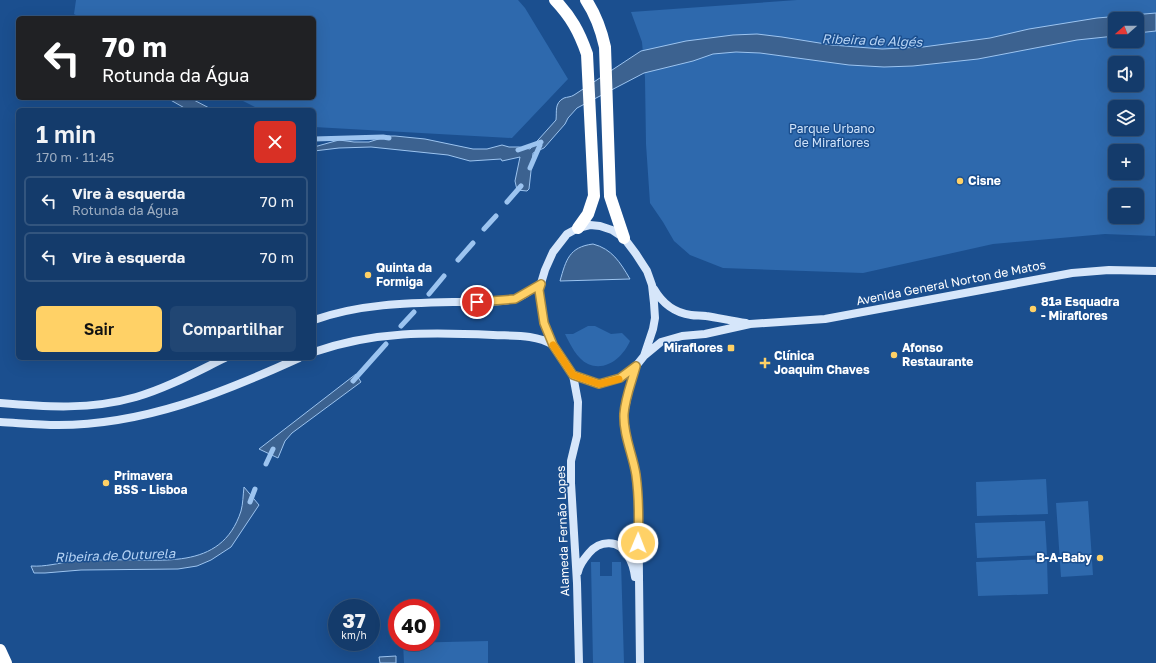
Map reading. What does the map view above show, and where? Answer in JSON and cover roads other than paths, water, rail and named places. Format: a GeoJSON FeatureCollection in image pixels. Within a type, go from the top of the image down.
{"type":"FeatureCollection","features":[{"type":"Feature","properties":{"kind":"highway"},"geometry":{"type":"LineString","coordinates":[[555,0],[570,17],[580,35],[587,54],[594,196],[588,214],[578,228]]}},
{"type":"Feature","properties":{"kind":"highway"},"geometry":{"type":"LineString","coordinates":[[586,0],[594,12],[602,30],[605,47],[610,196],[624,238]]}},
{"type":"Feature","properties":{"kind":"highway"},"geometry":{"type":"LineString","coordinates":[[0,650],[6,663]]}},
{"type":"Feature","properties":{"kind":"street"},"geometry":{"type":"LineString","coordinates":[[590,225],[600,226],[612,230],[624,238],[643,265],[652,285],[655,318],[644,356],[636,366],[620,378],[599,384],[573,375],[553,345],[544,323],[539,290],[545,270],[553,252],[567,234],[578,228],[590,225]]}},
{"type":"Feature","properties":{"kind":"street","name":"Avenida General Norton de Matos"},"geometry":{"type":"LineString","coordinates":[[644,356],[662,342],[673,338],[705,334],[750,324],[825,319],[1072,273],[1109,270],[1156,271]]}},
{"type":"Feature","properties":{"kind":"street"},"geometry":{"type":"LineString","coordinates":[[316,319],[342,312],[384,305],[515,299],[541,284]]}},
{"type":"Feature","properties":{"kind":"street","name":"Avenida General Norton de Matos"},"geometry":{"type":"LineString","coordinates":[[652,285],[658,296],[666,305],[677,311],[691,315],[704,315],[750,324]]}},
{"type":"Feature","properties":{"kind":"street"},"geometry":{"type":"LineString","coordinates":[[316,351],[336,344],[362,338],[422,332],[534,338],[546,341],[553,345]]}},
{"type":"Feature","properties":{"kind":"street"},"geometry":{"type":"LineString","coordinates":[[0,404],[58,407],[101,404],[154,391],[221,360]]}},
{"type":"Feature","properties":{"kind":"street"},"geometry":{"type":"LineString","coordinates":[[0,422],[58,425],[103,422],[140,416],[187,404],[212,395],[294,360]]}},
{"type":"Feature","properties":{"kind":"street"},"geometry":{"type":"LineString","coordinates":[[636,366],[624,414],[626,435],[636,473],[638,490],[640,663]]}},
{"type":"Feature","properties":{"kind":"street","name":"Alameda Fernão Lopes"},"geometry":{"type":"LineString","coordinates":[[573,375],[578,402],[577,436],[571,461],[571,478],[577,583],[579,663]]}},
{"type":"Feature","properties":{"kind":"street"},"geometry":{"type":"LineString","coordinates":[[577,583],[578,570],[584,559],[597,546],[605,543],[613,543],[628,554],[638,587]]}},
{"type":"Feature","properties":{"kind":"waterway","name":"Ribeira de Algés"},"geometry":{"type":"LineString","coordinates":[[316,139],[389,138]]}},
{"type":"Feature","properties":{"kind":"waterway","name":"Ribeira de Algés"},"geometry":{"type":"LineString","coordinates":[[518,150],[541,142]]}},
{"type":"Feature","properties":{"kind":"waterway","name":"Ribeira de Outurela"},"geometry":{"type":"LineString","coordinates":[[530,168],[540,145]]}},
{"type":"Feature","properties":{"kind":"waterway","name":"Ribeira de Outurela"},"geometry":{"type":"LineString","coordinates":[[507,202],[521,186]]}},
{"type":"Feature","properties":{"kind":"waterway","name":"Ribeira de Outurela"},"geometry":{"type":"LineString","coordinates":[[484,229],[496,216]]}},
{"type":"Feature","properties":{"kind":"waterway","name":"Ribeira de Outurela"},"geometry":{"type":"LineString","coordinates":[[458,260],[473,243]]}},
{"type":"Feature","properties":{"kind":"waterway","name":"Ribeira de Outurela"},"geometry":{"type":"LineString","coordinates":[[429,294],[444,276]]}},
{"type":"Feature","properties":{"kind":"waterway","name":"Ribeira de Outurela"},"geometry":{"type":"LineString","coordinates":[[401,326],[414,312]]}},
{"type":"Feature","properties":{"kind":"waterway","name":"Ribeira de Outurela"},"geometry":{"type":"LineString","coordinates":[[353,381],[386,344]]}},
{"type":"Feature","properties":{"kind":"waterway","name":"Ribeira de Outurela"},"geometry":{"type":"LineString","coordinates":[[266,464],[273,449]]}},
{"type":"Feature","properties":{"kind":"waterway","name":"Ribeira de Outurela"},"geometry":{"type":"LineString","coordinates":[[250,502],[255,489]]}},
{"type":"Feature","properties":{"kind":"place","name":"Cisne"},"geometry":{"type":"Point","coordinates":[960,181]}},
{"type":"Feature","properties":{"kind":"place","name":"Quinta da Formiga"},"geometry":{"type":"Point","coordinates":[368,275]}},
{"type":"Feature","properties":{"kind":"place","name":"81ª Esquadra - Miraflores"},"geometry":{"type":"Point","coordinates":[1033,309]}},
{"type":"Feature","properties":{"kind":"place","name":"Miraflores"},"geometry":{"type":"Point","coordinates":[731,348]}},
{"type":"Feature","properties":{"kind":"place","name":"Afonso Restaurante"},"geometry":{"type":"Point","coordinates":[894,355]}},
{"type":"Feature","properties":{"kind":"place","name":"Clínica Joaquim Chaves"},"geometry":{"type":"Point","coordinates":[765,363]}},
{"type":"Feature","properties":{"kind":"place","name":"Primavera BSS - Lisboa"},"geometry":{"type":"Point","coordinates":[106,483]}},
{"type":"Feature","properties":{"kind":"place","name":"B-A-Baby"},"geometry":{"type":"Point","coordinates":[1100,558]}},
{"type":"Feature","properties":{"kind":"park label","name":"Parque Urbano de Miraflores"},"geometry":{"type":"Point","coordinates":[832,136]}}]}
